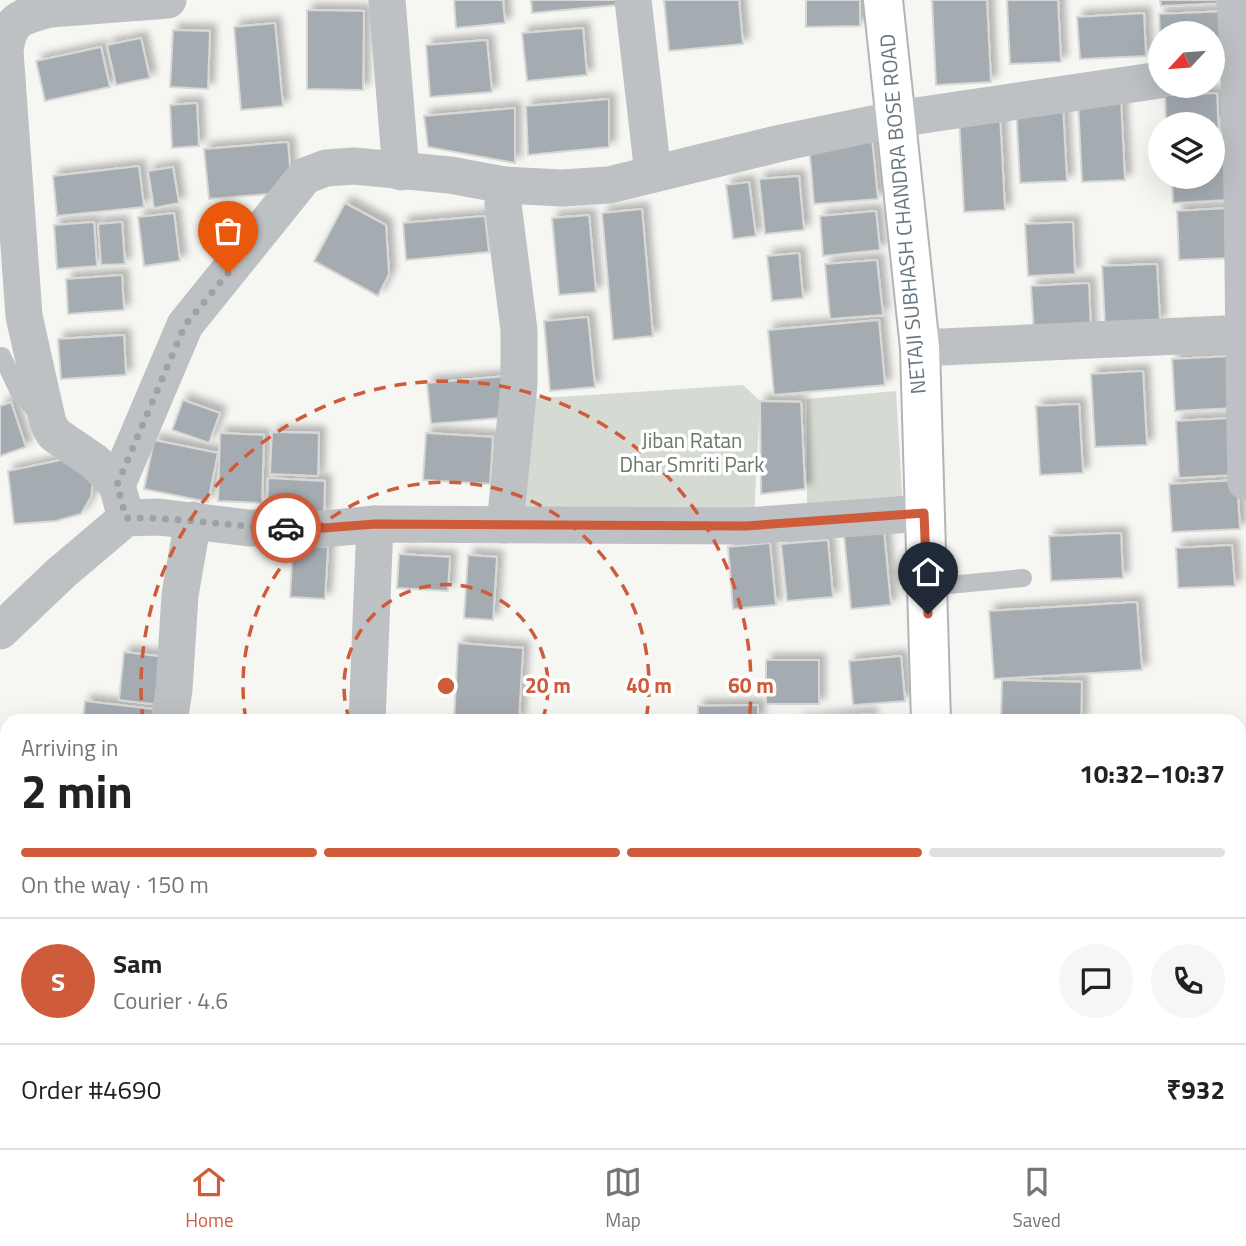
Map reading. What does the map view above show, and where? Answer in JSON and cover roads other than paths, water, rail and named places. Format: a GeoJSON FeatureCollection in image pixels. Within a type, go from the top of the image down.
{"type":"FeatureCollection","features":[{"type":"Feature","properties":{"kind":"main road","name":"NETAJI SUBHASH CHANDRA BOSE ROAD"},"geometry":{"type":"LineString","coordinates":[[883,0],[920,348],[931,714]]}},
{"type":"Feature","properties":{"kind":"street"},"geometry":{"type":"LineString","coordinates":[[168,0],[50,9],[18,19],[7,33],[5,51],[24,316],[47,423],[54,434],[95,462],[122,501],[159,517],[249,528],[324,528],[375,524],[746,526],[924,513]]}},
{"type":"Feature","properties":{"kind":"street"},"geometry":{"type":"LineString","coordinates":[[387,0],[401,172]]}},
{"type":"Feature","properties":{"kind":"street"},"geometry":{"type":"LineString","coordinates":[[633,0],[653,174]]}},
{"type":"Feature","properties":{"kind":"street"},"geometry":{"type":"LineString","coordinates":[[1235,0],[1233,69],[1244,333],[1246,482]]}},
{"type":"Feature","properties":{"kind":"street"},"geometry":{"type":"LineString","coordinates":[[0,631],[61,573],[122,501],[185,325],[305,176],[326,169],[354,166],[450,175],[504,185],[562,188],[609,185],[896,119],[1148,82]]}},
{"type":"Feature","properties":{"kind":"street"},"geometry":{"type":"LineString","coordinates":[[504,185],[503,204],[519,330],[519,385],[505,525]]}},
{"type":"Feature","properties":{"kind":"street"},"geometry":{"type":"LineString","coordinates":[[920,348],[1244,333]]}},
{"type":"Feature","properties":{"kind":"street"},"geometry":{"type":"LineString","coordinates":[[170,714],[180,595],[193,520]]}},
{"type":"Feature","properties":{"kind":"street"},"geometry":{"type":"LineString","coordinates":[[367,714],[375,524]]}},
{"type":"Feature","properties":{"kind":"lane"},"geometry":{"type":"LineString","coordinates":[[2,356],[19,392],[47,423]]}},
{"type":"Feature","properties":{"kind":"lane"},"geometry":{"type":"LineString","coordinates":[[927,587],[1023,578]]}},
{"type":"Feature","properties":{"kind":"park label","name":"Jiban Ratan Dhar Smriti Park"},"geometry":{"type":"Point","coordinates":[692,453]}}]}
